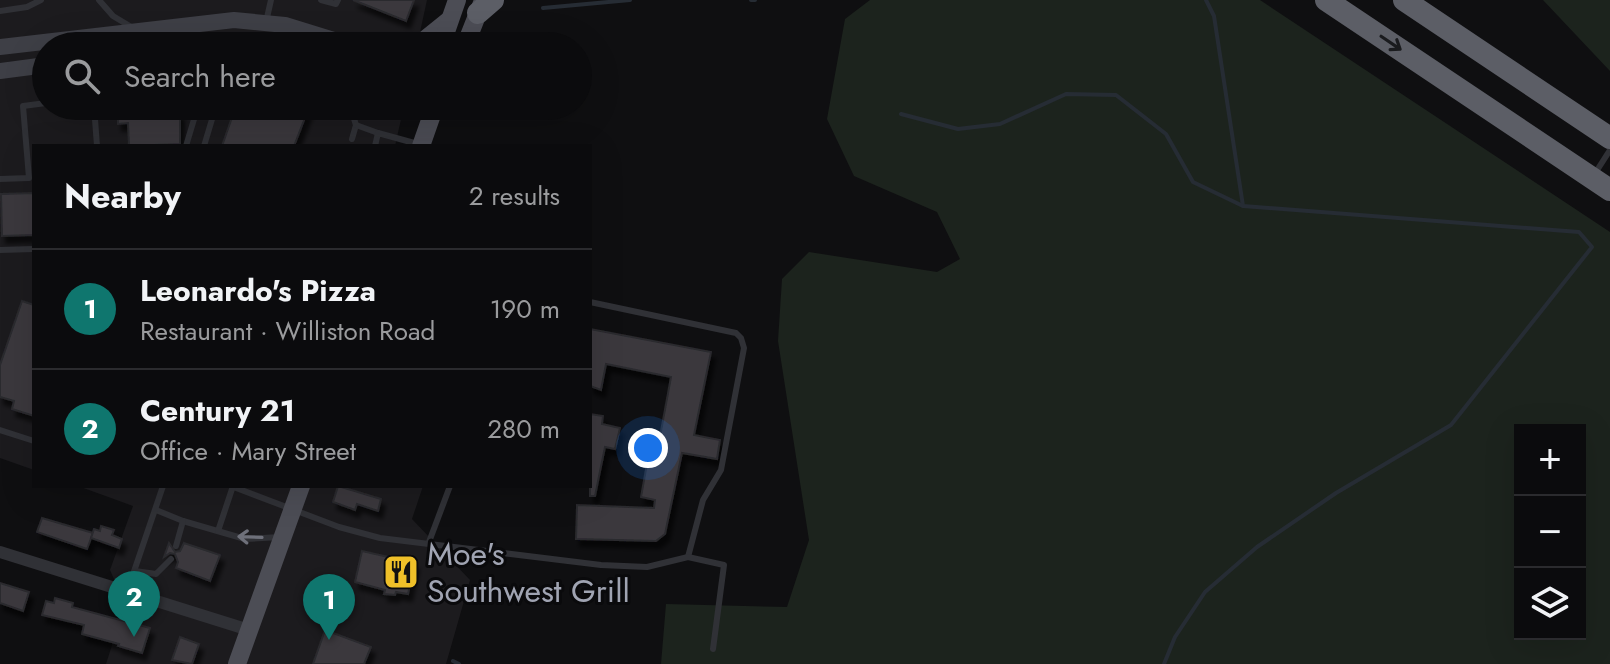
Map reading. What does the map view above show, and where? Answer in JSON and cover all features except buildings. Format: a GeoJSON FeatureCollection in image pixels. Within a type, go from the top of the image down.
{"type":"FeatureCollection","features":[{"type":"Feature","properties":{"kind":"highway"},"geometry":{"type":"LineString","coordinates":[[1326,0],[1601,184]]}},
{"type":"Feature","properties":{"kind":"highway"},"geometry":{"type":"LineString","coordinates":[[1404,0],[1610,138]]}},
{"type":"Feature","properties":{"kind":"highway"},"geometry":{"type":"LineString","coordinates":[[1427,0],[1560,105]]}},
{"type":"Feature","properties":{"kind":"main road"},"geometry":{"type":"LineString","coordinates":[[446,32],[457,0]]}},
{"type":"Feature","properties":{"kind":"main road"},"geometry":{"type":"LineString","coordinates":[[471,32],[484,4]]}},
{"type":"Feature","properties":{"kind":"main road"},"geometry":{"type":"LineString","coordinates":[[434,32],[450,19]]}},
{"type":"Feature","properties":{"kind":"main road"},"geometry":{"type":"LineString","coordinates":[[234,20],[234,32]]}},
{"type":"Feature","properties":{"kind":"main road"},"geometry":{"type":"LineString","coordinates":[[120,32],[234,20],[266,22],[312,32]]}},
{"type":"Feature","properties":{"kind":"main road"},"geometry":{"type":"LineString","coordinates":[[0,47],[32,43]]}},
{"type":"Feature","properties":{"kind":"main road"},"geometry":{"type":"LineString","coordinates":[[0,71],[32,67]]}},
{"type":"Feature","properties":{"kind":"main road"},"geometry":{"type":"LineString","coordinates":[[421,144],[430,120]]}},
{"type":"Feature","properties":{"kind":"main road"},"geometry":{"type":"LineString","coordinates":[[237,664],[300,488]]}},
{"type":"Feature","properties":{"kind":"street"},"geometry":{"type":"LineString","coordinates":[[0,552],[249,630]]}},
{"type":"Feature","properties":{"kind":"lane"},"geometry":{"type":"LineString","coordinates":[[0,11],[27,7],[41,0]]}},
{"type":"Feature","properties":{"kind":"lane"},"geometry":{"type":"LineString","coordinates":[[99,0],[113,16],[136,30]]}},
{"type":"Feature","properties":{"kind":"lane"},"geometry":{"type":"LineString","coordinates":[[266,22],[271,0]]}},
{"type":"Feature","properties":{"kind":"lane"},"geometry":{"type":"LineString","coordinates":[[321,0],[336,4],[338,0]]}},
{"type":"Feature","properties":{"kind":"lane"},"geometry":{"type":"LineString","coordinates":[[0,179],[31,178],[23,106],[32,105]]}},
{"type":"Feature","properties":{"kind":"lane"},"geometry":{"type":"LineString","coordinates":[[95,120],[97,144]]}},
{"type":"Feature","properties":{"kind":"lane"},"geometry":{"type":"LineString","coordinates":[[187,144],[194,120]]}},
{"type":"Feature","properties":{"kind":"lane"},"geometry":{"type":"LineString","coordinates":[[205,144],[212,120]]}},
{"type":"Feature","properties":{"kind":"lane"},"geometry":{"type":"LineString","coordinates":[[352,139],[354,120]]}},
{"type":"Feature","properties":{"kind":"lane"},"geometry":{"type":"LineString","coordinates":[[356,125],[417,144]]}},
{"type":"Feature","properties":{"kind":"lane"},"geometry":{"type":"LineString","coordinates":[[375,144],[378,133]]}},
{"type":"Feature","properties":{"kind":"lane"},"geometry":{"type":"LineString","coordinates":[[1601,184],[1610,150]]}},
{"type":"Feature","properties":{"kind":"lane"},"geometry":{"type":"LineString","coordinates":[[0,250],[32,249]]}},
{"type":"Feature","properties":{"kind":"lane"},"geometry":{"type":"LineString","coordinates":[[592,302],[736,333],[741,338],[744,348],[721,470],[703,500],[688,557]]}},
{"type":"Feature","properties":{"kind":"lane"},"geometry":{"type":"LineString","coordinates":[[0,430],[32,440]]}},
{"type":"Feature","properties":{"kind":"lane"},"geometry":{"type":"LineString","coordinates":[[127,592],[162,488]]}},
{"type":"Feature","properties":{"kind":"lane"},"geometry":{"type":"LineString","coordinates":[[218,531],[231,488]]}},
{"type":"Feature","properties":{"kind":"lane"},"geometry":{"type":"LineString","coordinates":[[237,488],[339,527],[380,538],[601,565],[647,567],[688,557],[724,565],[713,649]]}},
{"type":"Feature","properties":{"kind":"lane"},"geometry":{"type":"LineString","coordinates":[[429,542],[449,488]]}},
{"type":"Feature","properties":{"kind":"lane"},"geometry":{"type":"LineString","coordinates":[[156,510],[245,539],[283,536]]}},
{"type":"Feature","properties":{"kind":"lane"},"geometry":{"type":"LineString","coordinates":[[176,546],[183,521]]}},
{"type":"Feature","properties":{"kind":"lane"},"geometry":{"type":"LineString","coordinates":[[135,571],[156,574],[171,559]]}},
{"type":"Feature","properties":{"kind":"shaded area"},"geometry":{"type":"Polygon","coordinates":[[[0,0],[427,0],[420,32],[32,32],[32,120],[401,120],[395,144],[32,144],[32,469],[0,458],[0,0]]]}},
{"type":"Feature","properties":{"kind":"shaded area"},"geometry":{"type":"Polygon","coordinates":[[[870,0],[1260,0],[1610,232],[1610,664],[661,664],[666,604],[787,607],[809,540],[778,341],[782,279],[809,252],[937,272],[960,259],[937,212],[854,176],[827,119],[845,19],[870,0]]]}},
{"type":"Feature","properties":{"kind":"shaded area"},"geometry":{"type":"Polygon","coordinates":[[[1543,0],[1610,0],[1610,71],[1543,0]]]}},
{"type":"Feature","properties":{"kind":"shaded area"},"geometry":{"type":"Polygon","coordinates":[[[84,488],[422,488],[412,519],[470,580],[446,664],[106,664],[125,604],[110,570],[133,506],[84,488]]]}},
{"type":"Feature","properties":{"kind":"waterway"},"geometry":{"type":"LineString","coordinates":[[543,8],[630,0]]}},
{"type":"Feature","properties":{"kind":"waterway"},"geometry":{"type":"LineString","coordinates":[[1206,0],[1214,16],[1243,206]]}},
{"type":"Feature","properties":{"kind":"waterway"},"geometry":{"type":"LineString","coordinates":[[901,114],[958,129],[1000,124],[1066,94],[1116,95],[1166,134],[1193,182],[1243,206],[1579,232],[1592,247],[1451,425],[1336,493],[1257,547],[1205,592],[1175,637],[1164,664]]}},
{"type":"Feature","properties":{"kind":"waterway"},"geometry":{"type":"LineString","coordinates":[[453,661],[459,664]]}},
{"type":"Feature","properties":{"kind":"place","name":"Moe's Southwest Grill"},"geometry":{"type":"Point","coordinates":[401,572]}},
{"type":"Feature","properties":{"kind":"place","name":"Century 21"},"geometry":{"type":"Point","coordinates":[134,637]}},
{"type":"Feature","properties":{"kind":"place","name":"Leonardo's Pizza"},"geometry":{"type":"Point","coordinates":[329,640]}}]}
